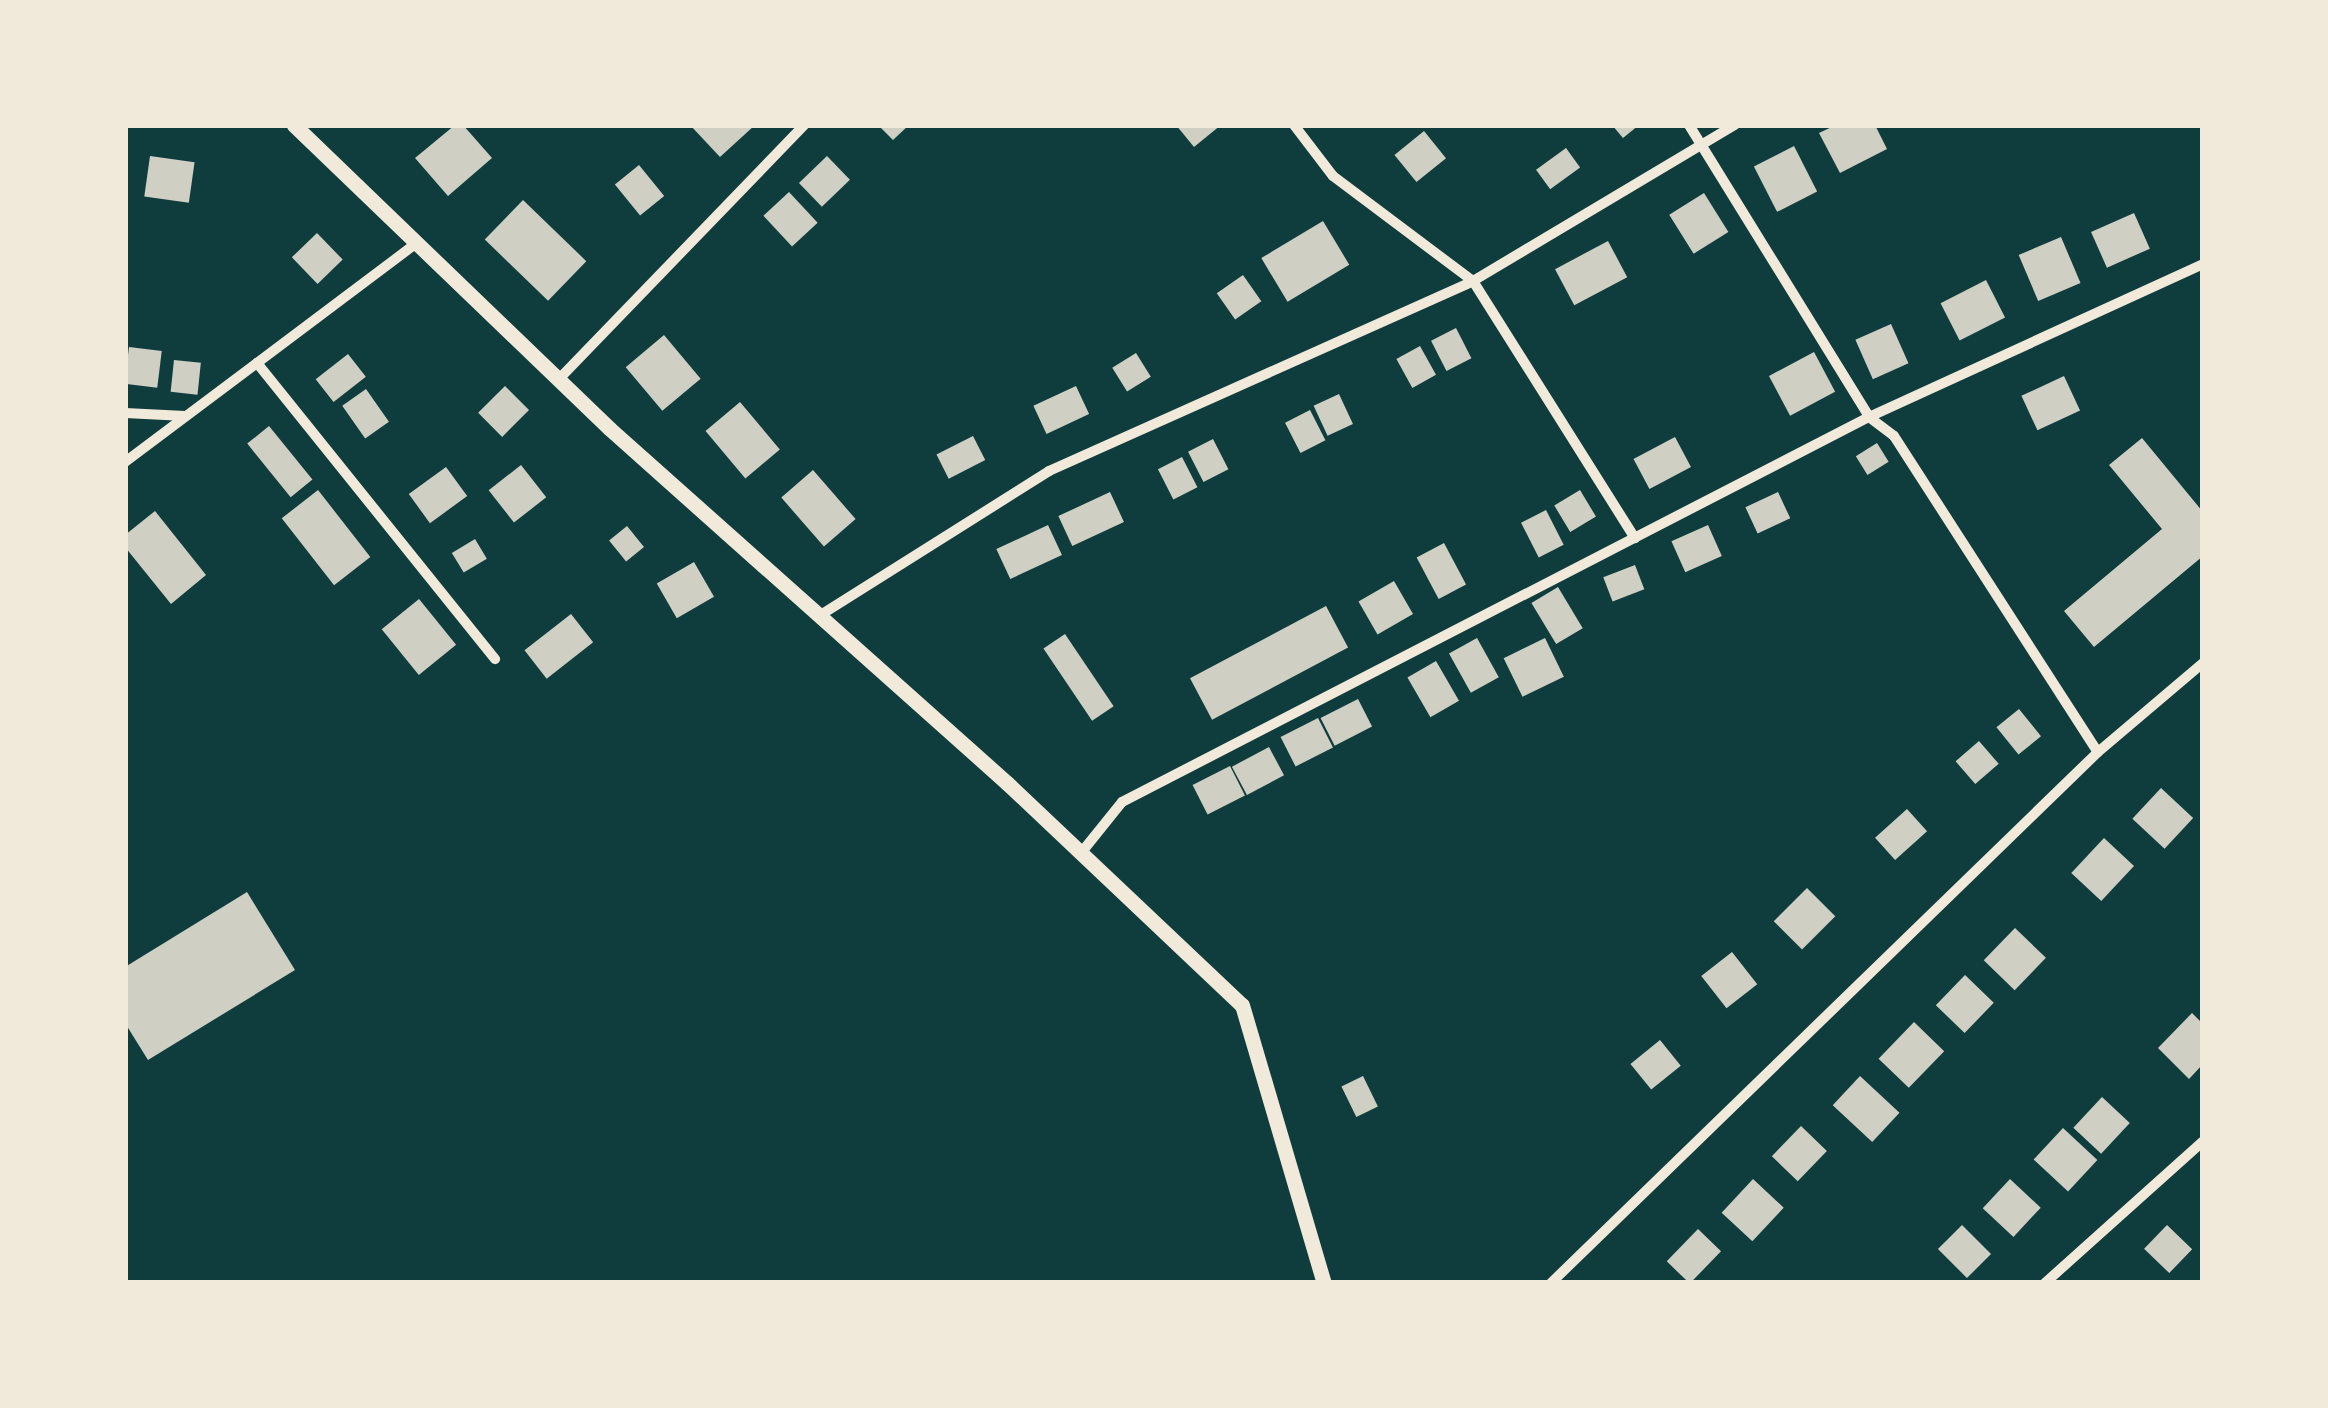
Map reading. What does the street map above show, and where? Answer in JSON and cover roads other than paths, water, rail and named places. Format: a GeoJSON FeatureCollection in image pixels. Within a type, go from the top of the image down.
{"type":"FeatureCollection","features":[{"type":"Feature","properties":{"kind":"street"},"geometry":{"type":"LineString","coordinates":[[294,125],[558,380],[1081,853],[1242,1005],[1324,1283]]}},
{"type":"Feature","properties":{"kind":"street"},"geometry":{"type":"LineString","coordinates":[[782,125],[792,137]]}},
{"type":"Feature","properties":{"kind":"street"},"geometry":{"type":"LineString","coordinates":[[558,380],[804,125]]}},
{"type":"Feature","properties":{"kind":"street"},"geometry":{"type":"LineString","coordinates":[[1294,125],[1334,176],[1474,280],[1635,538]]}},
{"type":"Feature","properties":{"kind":"street"},"geometry":{"type":"LineString","coordinates":[[1689,125],[1869,417],[1894,436],[2098,752]]}},
{"type":"Feature","properties":{"kind":"street"},"geometry":{"type":"LineString","coordinates":[[820,616],[1049,471],[1474,280],[1706,148],[1735,125]]}},
{"type":"Feature","properties":{"kind":"street"},"geometry":{"type":"LineString","coordinates":[[125,462],[416,243]]}},
{"type":"Feature","properties":{"kind":"street"},"geometry":{"type":"LineString","coordinates":[[1081,853],[1122,802],[1869,417],[2203,264]]}},
{"type":"Feature","properties":{"kind":"street"},"geometry":{"type":"LineString","coordinates":[[257,363],[495,659]]}},
{"type":"Feature","properties":{"kind":"street"},"geometry":{"type":"LineString","coordinates":[[125,413],[186,416]]}},
{"type":"Feature","properties":{"kind":"street"},"geometry":{"type":"LineString","coordinates":[[1552,1283],[2098,752],[2203,663]]}},
{"type":"Feature","properties":{"kind":"street"},"geometry":{"type":"LineString","coordinates":[[2045,1283],[2203,1141]]}}]}
